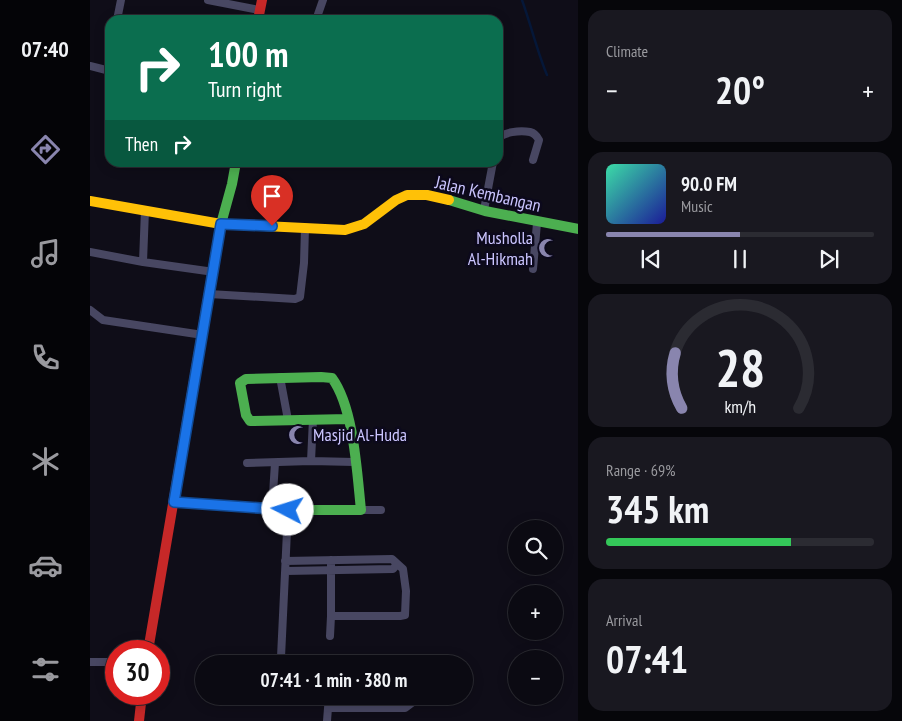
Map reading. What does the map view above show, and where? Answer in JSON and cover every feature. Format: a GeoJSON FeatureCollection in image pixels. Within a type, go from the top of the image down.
{"type":"FeatureCollection","features":[{"type":"Feature","properties":{"kind":"street"},"geometry":{"type":"LineString","coordinates":[[118,15],[120,0]]}},
{"type":"Feature","properties":{"kind":"street"},"geometry":{"type":"LineString","coordinates":[[208,0],[260,10]]}},
{"type":"Feature","properties":{"kind":"street"},"geometry":{"type":"LineString","coordinates":[[318,15],[322,0]]}},
{"type":"Feature","properties":{"kind":"street"},"geometry":{"type":"LineString","coordinates":[[90,66],[105,70]]}},
{"type":"Feature","properties":{"kind":"street"},"geometry":{"type":"LineString","coordinates":[[503,134],[530,132],[536,135],[539,140],[533,160]]}},
{"type":"Feature","properties":{"kind":"street"},"geometry":{"type":"LineString","coordinates":[[150,640],[221,224],[235,167]]}},
{"type":"Feature","properties":{"kind":"street"},"geometry":{"type":"LineString","coordinates":[[484,210],[492,167]]}},
{"type":"Feature","properties":{"kind":"street","name":"Jalan Kembangan"},"geometry":{"type":"LineString","coordinates":[[90,201],[221,224],[345,230],[358,227],[376,216],[391,203],[405,196],[419,194],[435,196],[537,223],[578,229]]}},
{"type":"Feature","properties":{"kind":"street"},"geometry":{"type":"LineString","coordinates":[[143,262],[145,210]]}},
{"type":"Feature","properties":{"kind":"street"},"geometry":{"type":"LineString","coordinates":[[533,269],[537,223]]}},
{"type":"Feature","properties":{"kind":"street"},"geometry":{"type":"LineString","coordinates":[[209,294],[295,299],[300,297],[304,263],[305,228]]}},
{"type":"Feature","properties":{"kind":"street"},"geometry":{"type":"LineString","coordinates":[[90,252],[214,272]]}},
{"type":"Feature","properties":{"kind":"street"},"geometry":{"type":"LineString","coordinates":[[90,310],[103,320],[203,335]]}},
{"type":"Feature","properties":{"kind":"street"},"geometry":{"type":"LineString","coordinates":[[280,377],[288,420]]}},
{"type":"Feature","properties":{"kind":"street"},"geometry":{"type":"LineString","coordinates":[[348,419],[253,421],[247,419],[239,386],[241,381],[246,379],[280,377],[332,378],[337,385],[348,419],[361,510]]}},
{"type":"Feature","properties":{"kind":"street"},"geometry":{"type":"LineString","coordinates":[[311,461],[313,419]]}},
{"type":"Feature","properties":{"kind":"street"},"geometry":{"type":"LineString","coordinates":[[247,463],[354,462]]}},
{"type":"Feature","properties":{"kind":"street"},"geometry":{"type":"LineString","coordinates":[[272,509],[275,463]]}},
{"type":"Feature","properties":{"kind":"street"},"geometry":{"type":"LineString","coordinates":[[174,502],[288,510],[381,510]]}},
{"type":"Feature","properties":{"kind":"street"},"geometry":{"type":"LineString","coordinates":[[282,655],[288,510]]}},
{"type":"Feature","properties":{"kind":"street"},"geometry":{"type":"LineString","coordinates":[[286,560],[392,559],[403,569],[406,591],[405,615],[331,616]]}},
{"type":"Feature","properties":{"kind":"street"},"geometry":{"type":"LineString","coordinates":[[330,636],[331,560]]}},
{"type":"Feature","properties":{"kind":"street"},"geometry":{"type":"LineString","coordinates":[[286,571],[393,569],[397,564]]}},
{"type":"Feature","properties":{"kind":"street"},"geometry":{"type":"LineString","coordinates":[[90,662],[105,662]]}},
{"type":"Feature","properties":{"kind":"street"},"geometry":{"type":"LineString","coordinates":[[139,721],[141,705]]}},
{"type":"Feature","properties":{"kind":"street"},"geometry":{"type":"LineString","coordinates":[[328,705],[328,721]]}},
{"type":"Feature","properties":{"kind":"street"},"geometry":{"type":"LineString","coordinates":[[328,708],[405,708],[409,705]]}},
{"type":"Feature","properties":{"kind":"waterway"},"geometry":{"type":"LineString","coordinates":[[522,0],[547,75]]}},
{"type":"Feature","properties":{"kind":"traffic: fast"},"geometry":{"type":"LineString","coordinates":[[213,269],[221,224],[235,167]]}},
{"type":"Feature","properties":{"kind":"traffic: fast"},"geometry":{"type":"LineString","coordinates":[[449,200],[485,211],[578,229]]}},
{"type":"Feature","properties":{"kind":"traffic: fast"},"geometry":{"type":"LineString","coordinates":[[288,510],[361,510],[356,460],[350,423],[345,406],[332,378],[246,379],[240,383],[246,415],[250,421],[348,419]]}},
{"type":"Feature","properties":{"kind":"traffic: slow"},"geometry":{"type":"LineString","coordinates":[[90,201],[221,224],[345,230],[364,224],[396,200],[407,195],[427,195],[449,200]]}},
{"type":"Feature","properties":{"kind":"traffic: jam"},"geometry":{"type":"LineString","coordinates":[[259,15],[262,0]]}},
{"type":"Feature","properties":{"kind":"traffic: jam"},"geometry":{"type":"LineString","coordinates":[[150,640],[213,269]]}},
{"type":"Feature","properties":{"kind":"traffic: jam"},"geometry":{"type":"LineString","coordinates":[[139,721],[141,705]]}},
{"type":"Feature","properties":{"kind":"place","name":"Musholla Al-Hikmah"},"geometry":{"type":"Point","coordinates":[548,248]}},
{"type":"Feature","properties":{"kind":"place","name":"Masjid Al-Huda"},"geometry":{"type":"Point","coordinates":[298,435]}},
{"type":"Feature","properties":{"kind":"route"},"geometry":{"type":"LineString","coordinates":[[272,226],[221,224],[174,502],[288,510]]}}]}
